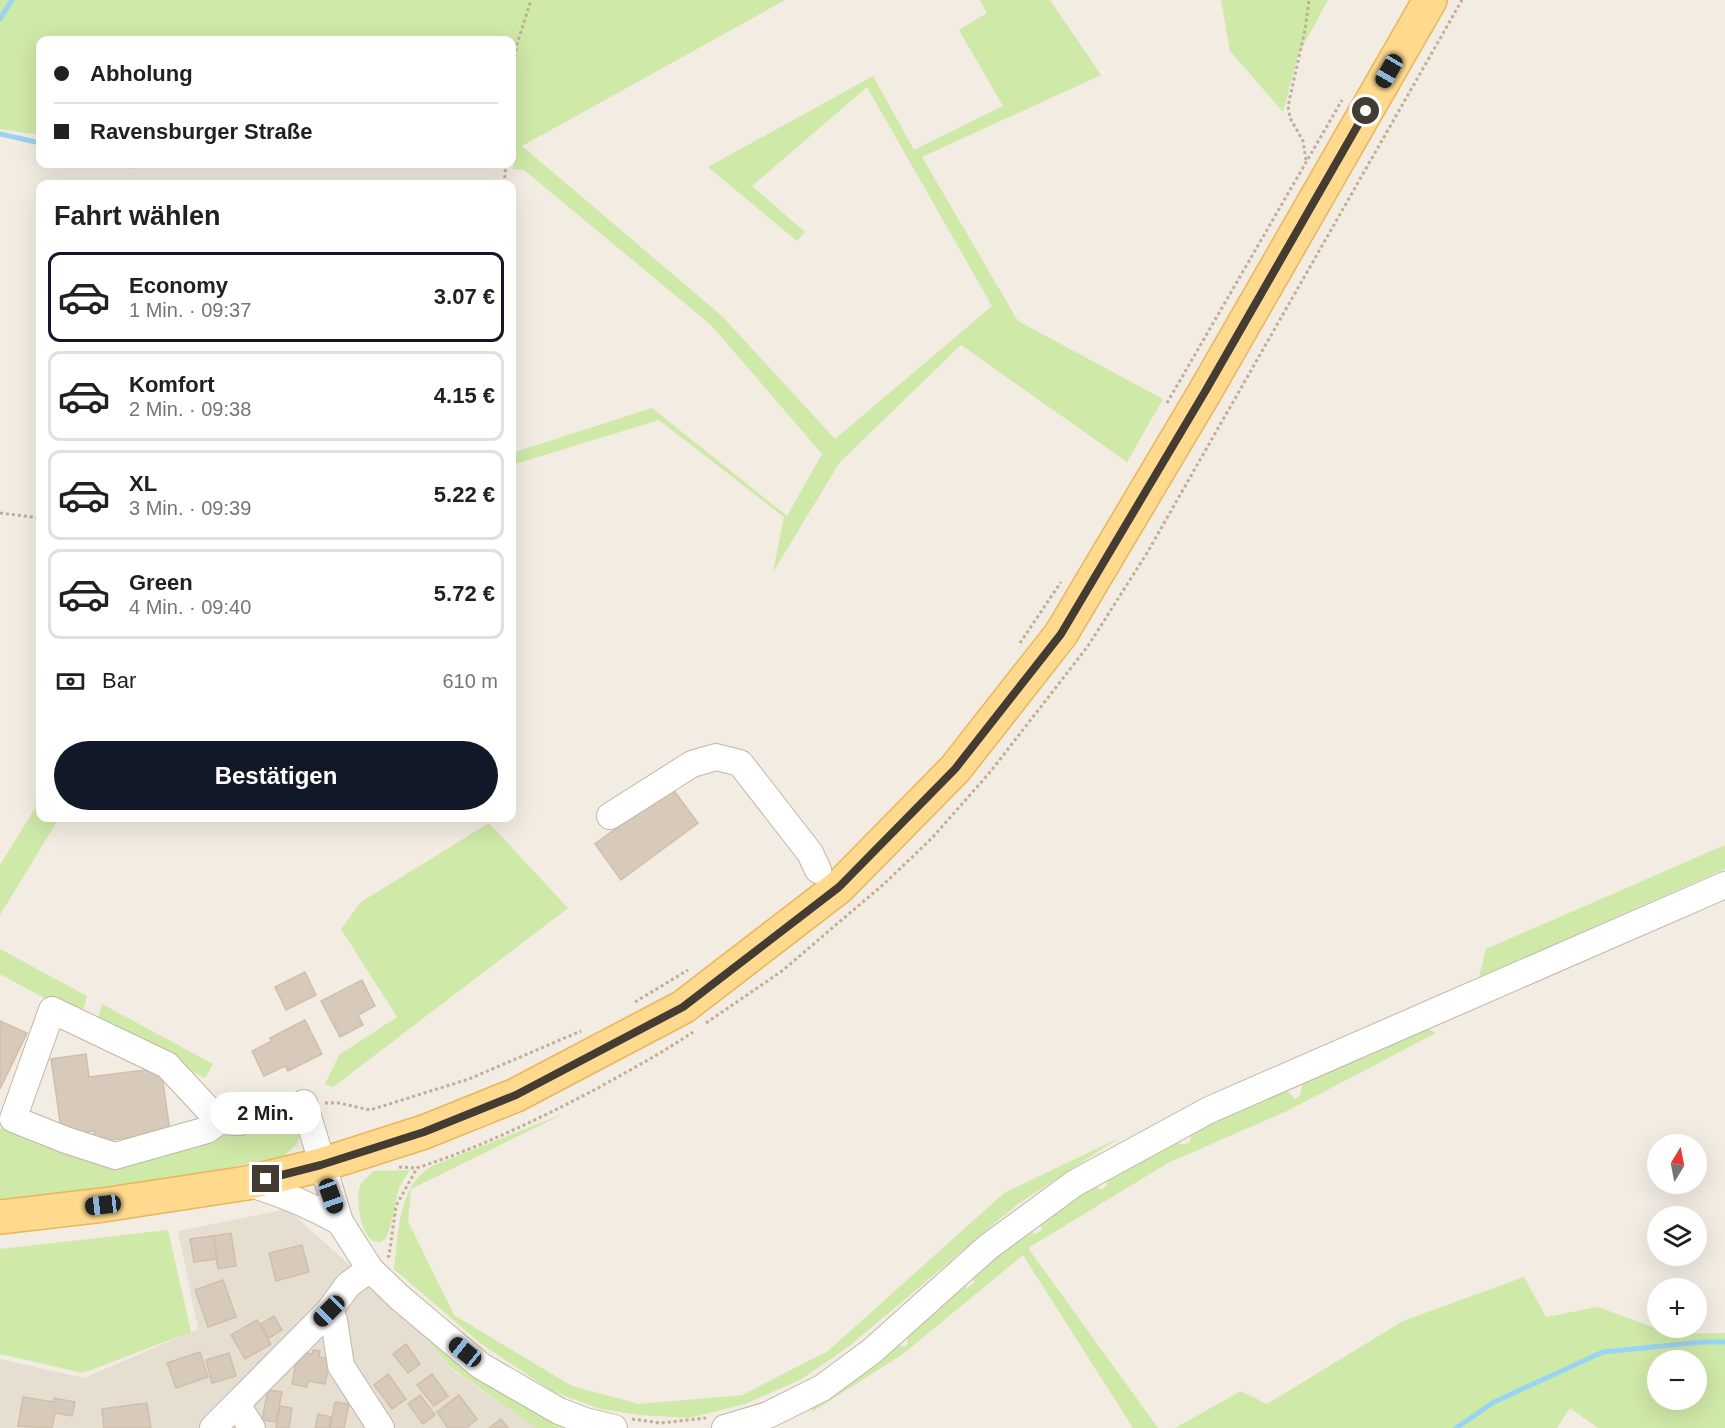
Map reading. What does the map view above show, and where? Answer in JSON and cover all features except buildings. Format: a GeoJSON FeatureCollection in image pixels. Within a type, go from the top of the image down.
{"type":"FeatureCollection","features":[{"type":"Feature","properties":{"kind":"main road"},"geometry":{"type":"LineString","coordinates":[[0,1217],[103,1205],[247,1183],[321,1165],[424,1132],[516,1095],[683,1007],[839,887],[955,769],[1061,634],[1212,380],[1430,0]]}},
{"type":"Feature","properties":{"kind":"street"},"geometry":{"type":"LineString","coordinates":[[610,816],[692,764],[716,757],[740,763],[810,853],[818,870]]}},
{"type":"Feature","properties":{"kind":"street"},"geometry":{"type":"LineString","coordinates":[[725,1428],[768,1415],[822,1388],[872,1352],[988,1247],[1085,1178],[1209,1110],[1725,885]]}},
{"type":"Feature","properties":{"kind":"street"},"geometry":{"type":"LineString","coordinates":[[52,1010],[167,1065],[229,1122],[115,1156],[13,1119],[52,1010]]}},
{"type":"Feature","properties":{"kind":"street"},"geometry":{"type":"LineString","coordinates":[[304,1103],[340,1222],[370,1269],[399,1297],[481,1366],[559,1411],[585,1421],[614,1428]]}},
{"type":"Feature","properties":{"kind":"street"},"geometry":{"type":"LineString","coordinates":[[247,1183],[285,1194],[340,1222]]}},
{"type":"Feature","properties":{"kind":"street"},"geometry":{"type":"LineString","coordinates":[[213,1428],[329,1311],[348,1285],[370,1269]]}},
{"type":"Feature","properties":{"kind":"street"},"geometry":{"type":"LineString","coordinates":[[329,1311],[334,1320],[341,1366],[381,1428]]}},
{"type":"Feature","properties":{"kind":"street"},"geometry":{"type":"LineString","coordinates":[[237,1405],[252,1428]]}},
{"type":"Feature","properties":{"kind":"path"},"geometry":{"type":"LineString","coordinates":[[516,50],[531,0]]}},
{"type":"Feature","properties":{"kind":"path"},"geometry":{"type":"LineString","coordinates":[[1306,160],[1303,141],[1290,118],[1288,106],[1305,30],[1309,0]]}},
{"type":"Feature","properties":{"kind":"path"},"geometry":{"type":"LineString","coordinates":[[370,1269],[389,1256],[396,1206],[417,1168],[459,1154],[536,1121],[663,1053],[782,971],[885,884],[932,838],[991,771],[1088,646],[1147,553],[1462,0]]}},
{"type":"Feature","properties":{"kind":"path"},"geometry":{"type":"LineString","coordinates":[[1162,413],[1347,91]]}},
{"type":"Feature","properties":{"kind":"path"},"geometry":{"type":"LineString","coordinates":[[0,513],[36,518]]}},
{"type":"Feature","properties":{"kind":"path"},"geometry":{"type":"LineString","coordinates":[[1019,645],[1063,578]]}},
{"type":"Feature","properties":{"kind":"path"},"geometry":{"type":"LineString","coordinates":[[635,1002],[693,967]]}},
{"type":"Feature","properties":{"kind":"path"},"geometry":{"type":"LineString","coordinates":[[304,1103],[339,1102],[370,1110],[469,1079],[585,1029]]}},
{"type":"Feature","properties":{"kind":"shaded area"},"geometry":{"type":"Polygon","coordinates":[[[287,1209],[409,1318],[450,1368],[536,1428],[0,1428],[0,1359],[84,1378],[198,1329],[178,1231],[287,1209]]]}},
{"type":"Feature","properties":{"kind":"green space"},"geometry":{"type":"Polygon","coordinates":[[[0,0],[785,0],[522,146],[722,316],[835,439],[992,306],[867,87],[752,186],[805,232],[797,241],[708,167],[873,76],[914,150],[1003,106],[959,30],[987,13],[980,0],[1050,0],[1101,75],[922,157],[1018,321],[1163,399],[1127,462],[961,345],[840,462],[773,572],[784,517],[659,420],[516,464],[516,452],[652,408],[787,516],[822,454],[711,325],[524,170],[513,169],[516,168],[516,36],[36,36],[36,134],[0,129],[0,0]]]}},
{"type":"Feature","properties":{"kind":"green space"},"geometry":{"type":"Polygon","coordinates":[[[1221,0],[1328,0],[1298,55],[1283,112],[1230,51],[1221,0]]]}},
{"type":"Feature","properties":{"kind":"green space"},"geometry":{"type":"Polygon","coordinates":[[[36,806],[36,822],[57,822],[0,915],[0,865],[36,806]]]}},
{"type":"Feature","properties":{"kind":"green space"},"geometry":{"type":"Polygon","coordinates":[[[489,823],[568,908],[333,1087],[325,1084],[339,1055],[397,1017],[341,929],[361,902],[489,823]]]}},
{"type":"Feature","properties":{"kind":"green space"},"geometry":{"type":"Polygon","coordinates":[[[1725,845],[1725,869],[1479,977],[1486,949],[1725,845]]]}},
{"type":"Feature","properties":{"kind":"green space"},"geometry":{"type":"Polygon","coordinates":[[[0,949],[87,996],[81,1018],[0,974],[0,949]]]}},
{"type":"Feature","properties":{"kind":"green space"},"geometry":{"type":"Polygon","coordinates":[[[102,1004],[213,1064],[205,1078],[96,1025],[102,1004]]]}},
{"type":"Feature","properties":{"kind":"green space"},"geometry":{"type":"Polygon","coordinates":[[[1428,1029],[1436,1033],[1287,1111],[1168,1163],[1028,1248],[1158,1428],[1133,1428],[1023,1255],[903,1354],[812,1412],[812,1400],[898,1344],[904,1347],[908,1344],[906,1333],[961,1283],[967,1288],[975,1282],[971,1275],[1026,1228],[1035,1234],[1042,1230],[1039,1217],[1092,1183],[1102,1190],[1107,1185],[1106,1175],[1173,1140],[1183,1145],[1190,1142],[1192,1130],[1286,1090],[1295,1099],[1300,1096],[1303,1082],[1428,1029]]]}},
{"type":"Feature","properties":{"kind":"green space"},"geometry":{"type":"Polygon","coordinates":[[[563,1114],[411,1189],[408,1221],[454,1315],[572,1386],[639,1404],[742,1395],[828,1351],[1004,1193],[1119,1138],[1018,1204],[848,1347],[800,1380],[745,1404],[689,1418],[639,1415],[600,1409],[552,1391],[480,1343],[394,1269],[399,1226],[406,1198],[412,1185],[421,1175],[432,1166],[563,1114]]]}},
{"type":"Feature","properties":{"kind":"green space"},"geometry":{"type":"Polygon","coordinates":[[[293,1119],[299,1131],[298,1140],[282,1157],[131,1187],[0,1203],[0,1128],[109,1164],[293,1119]]]}},
{"type":"Feature","properties":{"kind":"green space"},"geometry":{"type":"Polygon","coordinates":[[[410,1170],[398,1191],[388,1234],[381,1242],[374,1241],[368,1237],[361,1219],[358,1199],[361,1184],[374,1171],[410,1170]]]}},
{"type":"Feature","properties":{"kind":"green space"},"geometry":{"type":"Polygon","coordinates":[[[168,1230],[191,1332],[83,1373],[0,1354],[0,1249],[168,1230]]]}},
{"type":"Feature","properties":{"kind":"green space"},"geometry":{"type":"Polygon","coordinates":[[[1524,1277],[1546,1317],[1598,1307],[1647,1325],[1647,1338],[1707,1338],[1707,1333],[1725,1333],[1725,1428],[1598,1428],[1570,1408],[1557,1428],[1175,1428],[1241,1391],[1267,1404],[1403,1321],[1524,1277]]]}},
{"type":"Feature","properties":{"kind":"green space"},"geometry":{"type":"Polygon","coordinates":[[[409,1318],[583,1428],[536,1428],[449,1366],[409,1318]]]}},
{"type":"Feature","properties":{"kind":"waterway"},"geometry":{"type":"LineString","coordinates":[[0,19],[12,0]]}},
{"type":"Feature","properties":{"kind":"waterway"},"geometry":{"type":"LineString","coordinates":[[0,134],[36,142]]}},
{"type":"Feature","properties":{"kind":"waterway"},"geometry":{"type":"LineString","coordinates":[[1456,1428],[1494,1402],[1603,1352],[1702,1342],[1725,1342]]}},
{"type":"Feature","properties":{"kind":"route"},"geometry":{"type":"LineString","coordinates":[[266,1179],[321,1165],[424,1132],[516,1095],[683,1007],[839,887],[955,769],[1061,634],[1206,390],[1366,111]]}}]}
